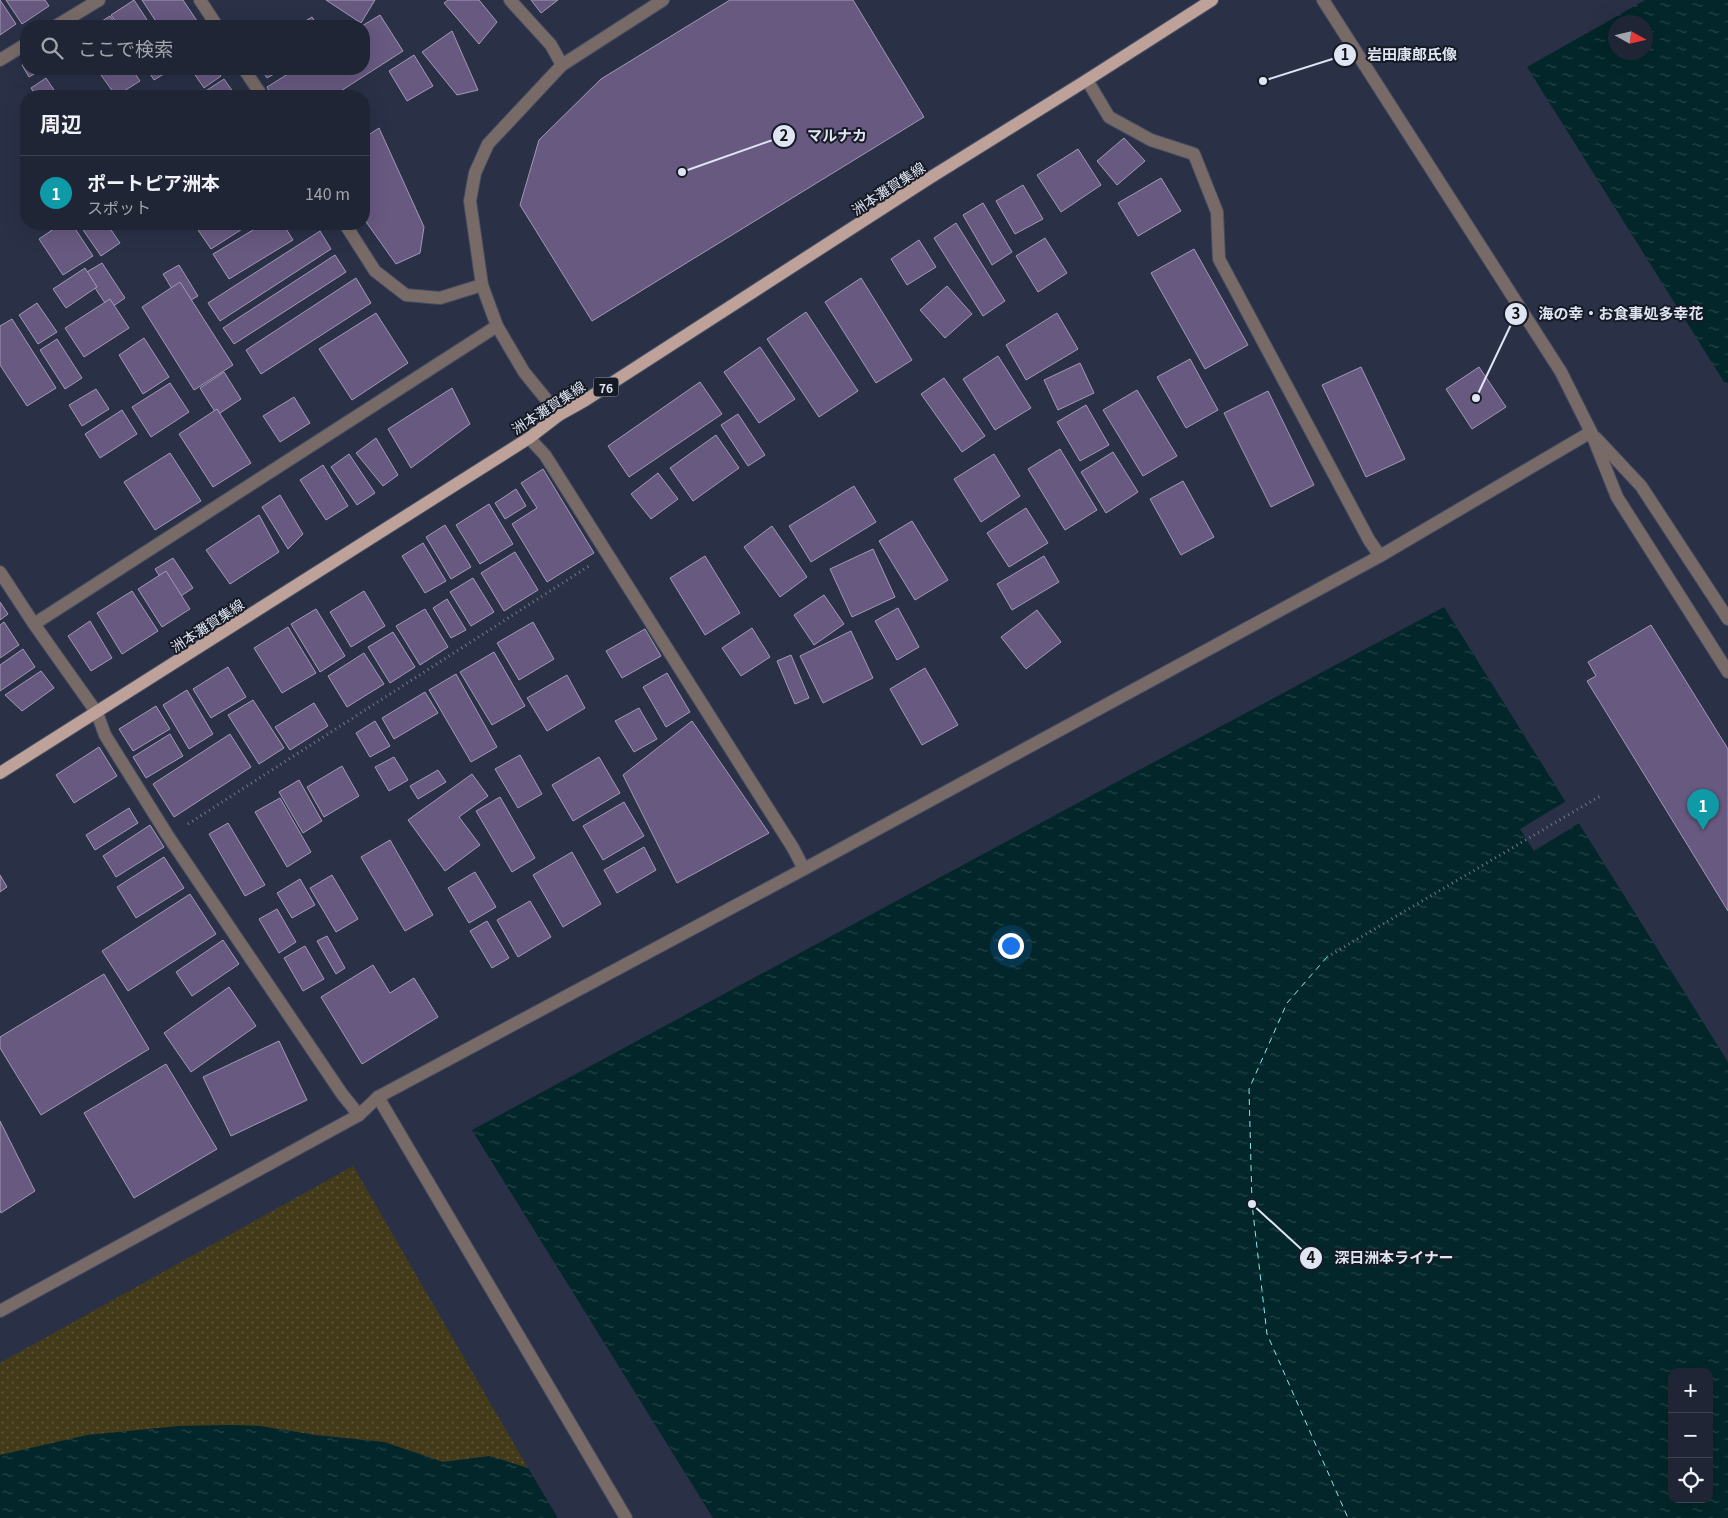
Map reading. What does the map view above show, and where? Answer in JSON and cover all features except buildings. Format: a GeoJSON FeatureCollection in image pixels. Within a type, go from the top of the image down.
{"type":"FeatureCollection","features":[{"type":"Feature","properties":{"kind":"main road","name":"洲本灘賀集線"},"geometry":{"type":"LineString","coordinates":[[0,774],[529,438],[560,415],[928,179],[1212,0]]}},
{"type":"Feature","properties":{"kind":"street"},"geometry":{"type":"LineString","coordinates":[[66,20],[99,0]]}},
{"type":"Feature","properties":{"kind":"street"},"geometry":{"type":"LineString","coordinates":[[200,0],[213,20]]}},
{"type":"Feature","properties":{"kind":"street"},"geometry":{"type":"LineString","coordinates":[[510,0],[551,45],[562,65]]}},
{"type":"Feature","properties":{"kind":"street"},"geometry":{"type":"LineString","coordinates":[[560,415],[524,372],[497,326],[482,285],[470,201],[475,173],[488,144],[562,65],[663,0]]}},
{"type":"Feature","properties":{"kind":"street"},"geometry":{"type":"LineString","coordinates":[[1323,0],[1561,372],[1591,432],[1617,498],[1728,672]]}},
{"type":"Feature","properties":{"kind":"street"},"geometry":{"type":"LineString","coordinates":[[0,60],[20,48]]}},
{"type":"Feature","properties":{"kind":"street"},"geometry":{"type":"LineString","coordinates":[[248,75],[258,90]]}},
{"type":"Feature","properties":{"kind":"street"},"geometry":{"type":"LineString","coordinates":[[1087,80],[1108,117],[1150,140],[1194,154],[1217,212],[1218,259],[1369,540],[1380,556]]}},
{"type":"Feature","properties":{"kind":"street"},"geometry":{"type":"LineString","coordinates":[[348,230],[375,271],[406,295],[440,298],[482,285]]}},
{"type":"Feature","properties":{"kind":"street"},"geometry":{"type":"LineString","coordinates":[[34,624],[497,326]]}},
{"type":"Feature","properties":{"kind":"street"},"geometry":{"type":"LineString","coordinates":[[0,1311],[359,1116],[378,1097],[804,869],[1380,556],[1591,432]]}},
{"type":"Feature","properties":{"kind":"street"},"geometry":{"type":"LineString","coordinates":[[1591,432],[1641,486],[1728,619]]}},
{"type":"Feature","properties":{"kind":"street"},"geometry":{"type":"LineString","coordinates":[[529,438],[545,456],[608,554],[793,848],[804,869]]}},
{"type":"Feature","properties":{"kind":"street"},"geometry":{"type":"LineString","coordinates":[[0,572],[97,713],[105,734],[168,836],[342,1094],[359,1116]]}},
{"type":"Feature","properties":{"kind":"street"},"geometry":{"type":"LineString","coordinates":[[378,1097],[626,1518]]}},
{"type":"Feature","properties":{"kind":"path"},"geometry":{"type":"LineString","coordinates":[[168,836],[608,554]]}},
{"type":"Feature","properties":{"kind":"path"},"geometry":{"type":"LineString","coordinates":[[1327,957],[1602,795]]}},
{"type":"Feature","properties":{"kind":"sand"},"geometry":{"type":"Polygon","coordinates":[[[353,1166],[528,1468],[490,1456],[443,1462],[384,1442],[315,1435],[260,1426],[31,1449],[0,1455],[0,1363],[353,1166]]]}},
{"type":"Feature","properties":{"kind":"water"},"geometry":{"type":"Polygon","coordinates":[[[1645,0],[1728,0],[1728,383],[1724,382],[1527,67],[1608,21],[1608,60],[1653,60],[1653,15],[1619,15],[1645,0]]]}},
{"type":"Feature","properties":{"kind":"water"},"geometry":{"type":"Polygon","coordinates":[[[1444,607],[1728,1062],[1728,1518],[713,1518],[472,1130],[1444,607]]]}},
{"type":"Feature","properties":{"kind":"water"},"geometry":{"type":"Polygon","coordinates":[[[179,1426],[260,1426],[315,1435],[384,1442],[443,1462],[490,1456],[528,1468],[558,1518],[0,1518],[0,1455],[87,1435],[179,1426]]]}},
{"type":"Feature","properties":{"kind":"pier"},"geometry":{"type":"Polygon","coordinates":[[[1568,800],[1581,822],[1534,851],[1520,829],[1568,800]]]}},
{"type":"Feature","properties":{"kind":"ferry route"},"geometry":{"type":"LineString","coordinates":[[1327,957],[1287,1003],[1249,1089],[1252,1204],[1267,1334],[1348,1518]]}},
{"type":"Feature","properties":{"kind":"place","name":"岩田康郎氏像"},"geometry":{"type":"Point","coordinates":[1263,81]}},
{"type":"Feature","properties":{"kind":"place","name":"マルナカ"},"geometry":{"type":"Point","coordinates":[682,172]}},
{"type":"Feature","properties":{"kind":"place","name":"海の幸・お食事処多幸花"},"geometry":{"type":"Point","coordinates":[1476,398]}},
{"type":"Feature","properties":{"kind":"place","name":"ポートピア洲本"},"geometry":{"type":"Point","coordinates":[1703,830]}},
{"type":"Feature","properties":{"kind":"place","name":"深日洲本ライナー"},"geometry":{"type":"Point","coordinates":[1252,1204]}}]}
